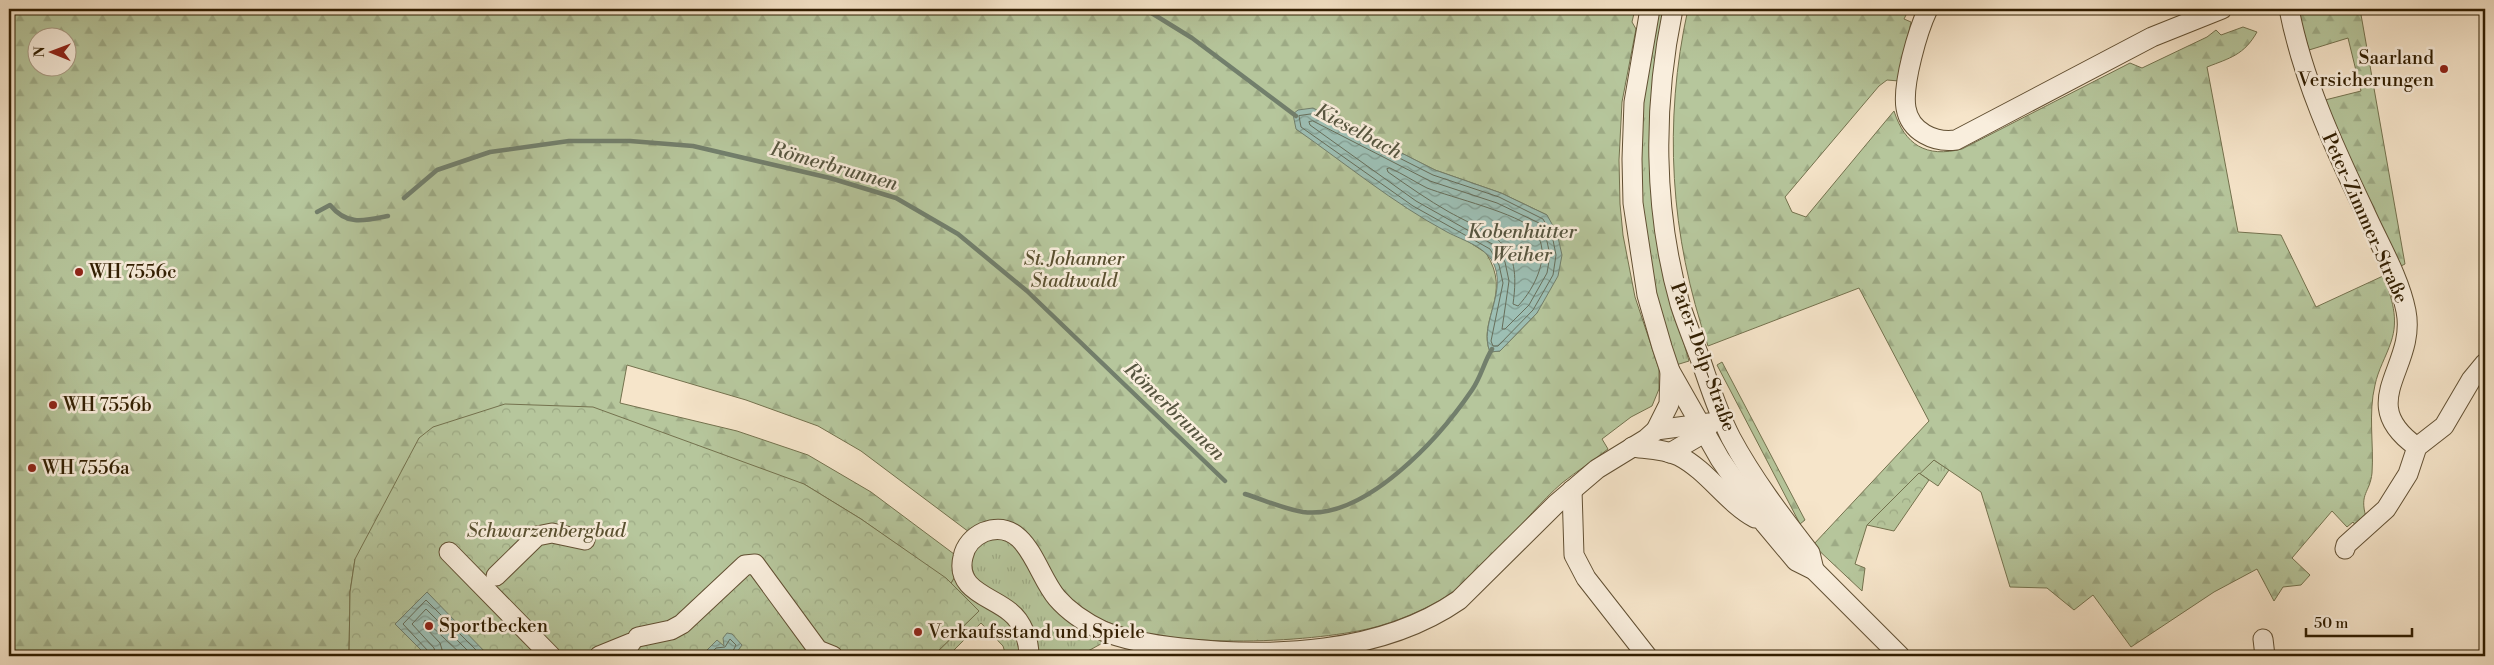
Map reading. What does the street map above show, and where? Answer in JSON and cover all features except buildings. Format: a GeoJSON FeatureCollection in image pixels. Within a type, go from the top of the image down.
{"type":"FeatureCollection","features":[{"type":"Feature","properties":{"kind":"street"},"geometry":{"type":"LineString","coordinates":[[1029,656],[1029,648],[1020,623],[1010,612],[970,587],[964,580],[962,560],[966,547],[974,538],[983,533],[1004,530],[1016,534],[1026,545],[1042,576],[1057,598],[1073,614],[1105,632],[1142,642],[1217,652],[1308,649],[1360,641],[1393,632],[1445,610],[1471,590],[1553,506],[1597,469],[1632,448],[1656,430],[1669,404],[1670,371],[1647,295],[1633,202],[1632,159],[1634,102],[1650,9]]}},
{"type":"Feature","properties":{"kind":"street","name":"Pater-Delp-Straße"},"geometry":{"type":"LineString","coordinates":[[1673,9],[1660,104],[1659,160],[1662,204],[1670,257],[1680,303],[1711,423],[1746,464],[1810,554],[1814,570]]}},
{"type":"Feature","properties":{"kind":"street"},"geometry":{"type":"LineString","coordinates":[[1928,9],[1913,54],[1906,108],[1910,118],[1926,136],[1946,142],[1956,140],[2152,38],[2222,9]]}},
{"type":"Feature","properties":{"kind":"street","name":"Peter-Zimmer-Straße"},"geometry":{"type":"LineString","coordinates":[[2289,9],[2306,74],[2323,124],[2402,296],[2407,329],[2404,350],[2387,404],[2390,420],[2398,431],[2417,448]]}},
{"type":"Feature","properties":{"kind":"street"},"geometry":{"type":"LineString","coordinates":[[2345,549],[2346,544],[2386,509],[2408,474],[2417,448],[2444,426],[2471,380],[2485,363]]}},
{"type":"Feature","properties":{"kind":"street"},"geometry":{"type":"LineString","coordinates":[[1670,371],[1711,423],[1765,524],[1796,561],[1814,570],[1900,656]]}},
{"type":"Feature","properties":{"kind":"street"},"geometry":{"type":"LineString","coordinates":[[1656,430],[1711,423]]}},
{"type":"Feature","properties":{"kind":"street"},"geometry":{"type":"LineString","coordinates":[[1670,453],[1711,423]]}},
{"type":"Feature","properties":{"kind":"street"},"geometry":{"type":"LineString","coordinates":[[1632,448],[1670,453],[1693,465],[1745,513],[1765,524]]}},
{"type":"Feature","properties":{"kind":"street"},"geometry":{"type":"LineString","coordinates":[[1572,490],[1574,554],[1586,578],[1647,656]]}},
{"type":"Feature","properties":{"kind":"street"},"geometry":{"type":"LineString","coordinates":[[496,576],[537,536],[552,533],[585,540]]}},
{"type":"Feature","properties":{"kind":"street"},"geometry":{"type":"LineString","coordinates":[[449,552],[551,656]]}},
{"type":"Feature","properties":{"kind":"street"},"geometry":{"type":"LineString","coordinates":[[599,656],[634,640],[671,630],[682,624],[745,565],[755,564],[818,650],[833,656]]}},
{"type":"Feature","properties":{"kind":"green space","name":"St. Johanner Stadtwald"},"geometry":{"type":"Polygon","coordinates":[[[9,9],[1635,9],[1632,22],[1636,29],[1622,102],[1619,160],[1620,204],[1623,235],[1635,297],[1659,369],[1659,389],[1652,406],[1631,417],[1602,439],[1608,449],[1562,483],[1473,576],[1439,601],[1400,619],[1379,626],[1329,636],[1254,641],[1213,641],[1135,631],[1103,620],[1078,605],[1059,584],[1033,540],[1021,527],[1001,522],[969,532],[861,451],[818,426],[746,400],[627,365],[620,403],[737,431],[808,455],[871,492],[954,554],[956,575],[951,583],[861,519],[804,484],[355,559],[350,592],[349,656],[9,656],[9,9]],[[1296,129],[1486,253],[1493,268],[1496,282],[1496,294],[1487,340],[1490,352],[1500,351],[1537,313],[1547,215],[1501,193],[1435,170],[1365,135],[1296,129]]]}},
{"type":"Feature","properties":{"kind":"green space"},"geometry":{"type":"Polygon","coordinates":[[[1658,9],[1667,9],[1669,292],[1689,361],[1676,365],[1654,294],[1641,203],[1641,102],[1658,9]]]}},
{"type":"Feature","properties":{"kind":"green space"},"geometry":{"type":"Polygon","coordinates":[[[1688,9],[1909,9],[1904,19],[1911,22],[1899,81],[1887,80],[1879,86],[1785,197],[1792,212],[1806,217],[1894,111],[1904,133],[1919,146],[1938,152],[1962,149],[2130,63],[2142,68],[2207,37],[2216,30],[2221,35],[2243,27],[2257,32],[2242,51],[2207,67],[2238,232],[2281,235],[2316,307],[2383,276],[2392,300],[2393,333],[2378,374],[2373,396],[2372,473],[2364,498],[2366,517],[2356,526],[2353,522],[2347,527],[2332,511],[2292,558],[2310,575],[2301,585],[2283,587],[2274,601],[2257,569],[2214,592],[2131,647],[2093,595],[2074,610],[2047,588],[2010,587],[1981,492],[1934,460],[1867,525],[1855,564],[1865,568],[1862,591],[1813,545],[1929,421],[1859,288],[1708,346],[1695,305],[1685,263],[1674,179],[1673,136],[1675,94],[1680,51],[1688,9]]]}},
{"type":"Feature","properties":{"kind":"green space"},"geometry":{"type":"Polygon","coordinates":[[[2297,9],[2360,9],[2405,264],[2401,266],[2332,120],[2325,100],[2361,91],[2348,38],[2309,50],[2297,9]]]}},
{"type":"Feature","properties":{"kind":"green space"},"geometry":{"type":"Polygon","coordinates":[[[1722,362],[1805,520],[1800,524],[1717,365],[1722,362]]]}},
{"type":"Feature","properties":{"kind":"green space","name":"Schwarzenbergbad"},"geometry":{"type":"Polygon","coordinates":[[[505,404],[593,407],[804,484],[861,519],[946,578],[979,611],[933,656],[349,656],[350,592],[355,559],[419,438],[433,427],[505,404]]]}},
{"type":"Feature","properties":{"kind":"green space"},"geometry":{"type":"Polygon","coordinates":[[[1934,460],[1949,470],[1938,486],[1919,473],[1934,460]]]}},
{"type":"Feature","properties":{"kind":"green space"},"geometry":{"type":"Polygon","coordinates":[[[1919,473],[1929,480],[1894,531],[1867,525],[1919,473]]]}},
{"type":"Feature","properties":{"kind":"green space"},"geometry":{"type":"Polygon","coordinates":[[[990,537],[1010,541],[1108,640],[1079,656],[1038,656],[974,576],[971,562],[974,551],[983,541],[990,537]]]}},
{"type":"Feature","properties":{"kind":"green space"},"geometry":{"type":"Polygon","coordinates":[[[956,575],[1014,628],[1023,656],[1006,656],[1003,646],[981,623],[948,656],[933,656],[979,611],[951,583],[956,575]]]}},
{"type":"Feature","properties":{"kind":"water","name":"Kobenhütter Weiher"},"geometry":{"type":"Polygon","coordinates":[[[1313,108],[1435,170],[1501,193],[1547,215],[1557,233],[1562,255],[1558,276],[1537,313],[1500,351],[1490,352],[1487,342],[1489,321],[1497,289],[1497,278],[1492,260],[1475,245],[1427,221],[1389,196],[1296,129],[1293,114],[1298,110],[1313,108]]]}},
{"type":"Feature","properties":{"kind":"water","name":"Sportbecken"},"geometry":{"type":"Polygon","coordinates":[[[427,592],[489,656],[427,656],[395,624],[427,592]]]}},
{"type":"Feature","properties":{"kind":"water"},"geometry":{"type":"Polygon","coordinates":[[[727,633],[732,634],[742,645],[737,652],[728,651],[742,656],[701,656],[717,640],[724,646],[723,638],[727,633]]]}},
{"type":"Feature","properties":{"kind":"waterway","name":"Kieselbach"},"geometry":{"type":"LineString","coordinates":[[1145,9],[1192,38],[1296,116]]}},
{"type":"Feature","properties":{"kind":"waterway","name":"Römerbrunnen"},"geometry":{"type":"LineString","coordinates":[[404,198],[437,170],[490,152],[569,141],[630,141],[693,146],[830,178],[896,198],[958,234],[1027,291],[1225,481]]}},
{"type":"Feature","properties":{"kind":"waterway"},"geometry":{"type":"LineString","coordinates":[[317,212],[330,205],[336,212],[349,219],[364,220],[388,216]]}},
{"type":"Feature","properties":{"kind":"waterway","name":"Römerbrunnen"},"geometry":{"type":"LineString","coordinates":[[1245,494],[1281,507],[1303,512],[1327,511],[1351,503],[1376,489],[1399,472],[1441,430],[1472,390],[1492,349]]}},
{"type":"Feature","properties":{"kind":"place","name":"Saarland Versicherungen"},"geometry":{"type":"Point","coordinates":[2444,69]}},
{"type":"Feature","properties":{"kind":"place","name":"WH 7556c"},"geometry":{"type":"Point","coordinates":[79,272]}},
{"type":"Feature","properties":{"kind":"place","name":"WH 7556b"},"geometry":{"type":"Point","coordinates":[53,405]}},
{"type":"Feature","properties":{"kind":"place","name":"WH 7556a"},"geometry":{"type":"Point","coordinates":[32,468]}},
{"type":"Feature","properties":{"kind":"place","name":"Sportbecken"},"geometry":{"type":"Point","coordinates":[429,626]}},
{"type":"Feature","properties":{"kind":"place","name":"Verkaufsstand und Spiele"},"geometry":{"type":"Point","coordinates":[918,632]}}]}
